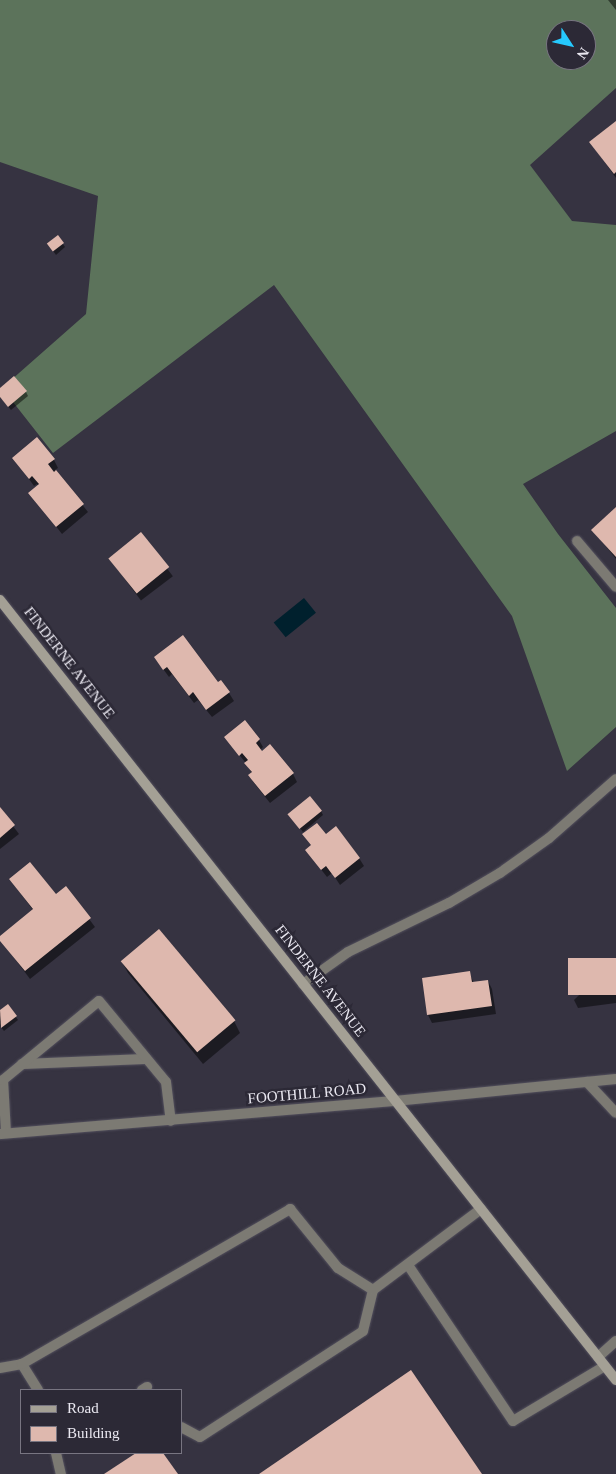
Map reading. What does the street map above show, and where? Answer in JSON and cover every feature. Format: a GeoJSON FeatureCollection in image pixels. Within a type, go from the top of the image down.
{"type":"FeatureCollection","features":[{"type":"Feature","properties":{"kind":"main road","name":"FINDERNE AVENUE"},"geometry":{"type":"LineString","coordinates":[[0,600],[616,1380]]}},
{"type":"Feature","properties":{"kind":"street"},"geometry":{"type":"LineString","coordinates":[[577,541],[616,587]]}},
{"type":"Feature","properties":{"kind":"street"},"geometry":{"type":"LineString","coordinates":[[303,984],[348,952],[449,903],[500,873],[549,838],[616,779]]}},
{"type":"Feature","properties":{"kind":"street"},"geometry":{"type":"LineString","coordinates":[[3,1134],[3,1080],[99,1001],[166,1082],[171,1121]]}},
{"type":"Feature","properties":{"kind":"street"},"geometry":{"type":"LineString","coordinates":[[22,1064],[146,1059]]}},
{"type":"Feature","properties":{"kind":"street","name":"FOOTHILL ROAD"},"geometry":{"type":"LineString","coordinates":[[3,1134],[395,1101],[616,1079]]}},
{"type":"Feature","properties":{"kind":"street"},"geometry":{"type":"LineString","coordinates":[[587,1082],[616,1113]]}},
{"type":"Feature","properties":{"kind":"street"},"geometry":{"type":"LineString","coordinates":[[0,1368],[22,1364],[290,1209],[338,1268],[373,1290]]}},
{"type":"Feature","properties":{"kind":"street"},"geometry":{"type":"LineString","coordinates":[[182,1427],[200,1436],[363,1331],[373,1290],[481,1209]]}},
{"type":"Feature","properties":{"kind":"street"},"geometry":{"type":"LineString","coordinates":[[408,1265],[513,1421],[602,1362],[616,1341]]}},
{"type":"Feature","properties":{"kind":"street"},"geometry":{"type":"LineString","coordinates":[[22,1364],[37,1389]]}},
{"type":"Feature","properties":{"kind":"street"},"geometry":{"type":"LineString","coordinates":[[56,1454],[61,1474]]}},
{"type":"Feature","properties":{"kind":"green space"},"geometry":{"type":"Polygon","coordinates":[[[0,0],[616,0],[616,88],[530,165],[572,221],[616,225],[616,431],[523,484],[558,534],[616,608],[616,727],[567,771],[512,616],[274,285],[53,453],[2,388],[86,314],[98,196],[0,162],[0,0]]]}},
{"type":"Feature","properties":{"kind":"water"},"geometry":{"type":"Polygon","coordinates":[[[304,598],[316,613],[286,637],[274,623],[304,598]]]}},
{"type":"Feature","properties":{"kind":"building"},"geometry":{"type":"Polygon","coordinates":[[[616,121],[616,172],[614,174],[589,142],[616,121]]]}},
{"type":"Feature","properties":{"kind":"building"},"geometry":{"type":"Polygon","coordinates":[[[58,235],[64,243],[53,251],[47,243],[58,235]]]}},
{"type":"Feature","properties":{"kind":"building"},"geometry":{"type":"Polygon","coordinates":[[[14,376],[27,391],[8,407],[0,397],[0,388],[14,376]]]}},
{"type":"Feature","properties":{"kind":"building"},"geometry":{"type":"Polygon","coordinates":[[[37,437],[55,459],[48,464],[54,472],[56,470],[84,504],[56,527],[28,493],[39,484],[32,476],[29,479],[12,458],[37,437]]]}},
{"type":"Feature","properties":{"kind":"building"},"geometry":{"type":"Polygon","coordinates":[[[616,507],[616,557],[591,530],[616,507]]]}},
{"type":"Feature","properties":{"kind":"building"},"geometry":{"type":"Polygon","coordinates":[[[141,532],[169,567],[137,593],[108,558],[141,532]]]}},
{"type":"Feature","properties":{"kind":"building"},"geometry":{"type":"Polygon","coordinates":[[[183,635],[218,682],[221,680],[230,692],[206,710],[193,692],[189,696],[167,667],[163,670],[154,657],[183,635]]]}},
{"type":"Feature","properties":{"kind":"building"},"geometry":{"type":"Polygon","coordinates":[[[245,720],[260,739],[256,743],[262,751],[270,744],[294,773],[265,796],[248,775],[252,772],[244,763],[248,760],[242,753],[239,756],[224,737],[245,720]]]}},
{"type":"Feature","properties":{"kind":"building"},"geometry":{"type":"Polygon","coordinates":[[[310,796],[322,811],[299,829],[287,814],[310,796]]]}},
{"type":"Feature","properties":{"kind":"building"},"geometry":{"type":"Polygon","coordinates":[[[0,807],[15,825],[0,838],[0,807]]]}},
{"type":"Feature","properties":{"kind":"building"},"geometry":{"type":"Polygon","coordinates":[[[317,823],[326,834],[336,826],[360,858],[335,878],[326,866],[321,870],[305,850],[311,845],[302,834],[317,823]]]}},
{"type":"Feature","properties":{"kind":"building"},"geometry":{"type":"Polygon","coordinates":[[[30,862],[56,894],[66,886],[91,918],[25,971],[0,941],[0,936],[33,909],[9,879],[30,862]]]}},
{"type":"Feature","properties":{"kind":"building"},"geometry":{"type":"Polygon","coordinates":[[[159,929],[235,1020],[197,1052],[121,961],[159,929]]]}},
{"type":"Feature","properties":{"kind":"building"},"geometry":{"type":"Polygon","coordinates":[[[568,958],[616,958],[616,995],[568,995],[568,958]]]}},
{"type":"Feature","properties":{"kind":"building"},"geometry":{"type":"Polygon","coordinates":[[[470,971],[472,982],[488,980],[492,1006],[427,1015],[422,978],[470,971]]]}},
{"type":"Feature","properties":{"kind":"building"},"geometry":{"type":"Polygon","coordinates":[[[8,1004],[17,1016],[1,1028],[0,1010],[8,1004]]]}},
{"type":"Feature","properties":{"kind":"building"},"geometry":{"type":"Polygon","coordinates":[[[411,1370],[482,1474],[259,1474],[411,1370]]]}},
{"type":"Feature","properties":{"kind":"building"},"geometry":{"type":"Polygon","coordinates":[[[134,1454],[164,1454],[178,1474],[104,1474],[134,1454]]]}}]}
